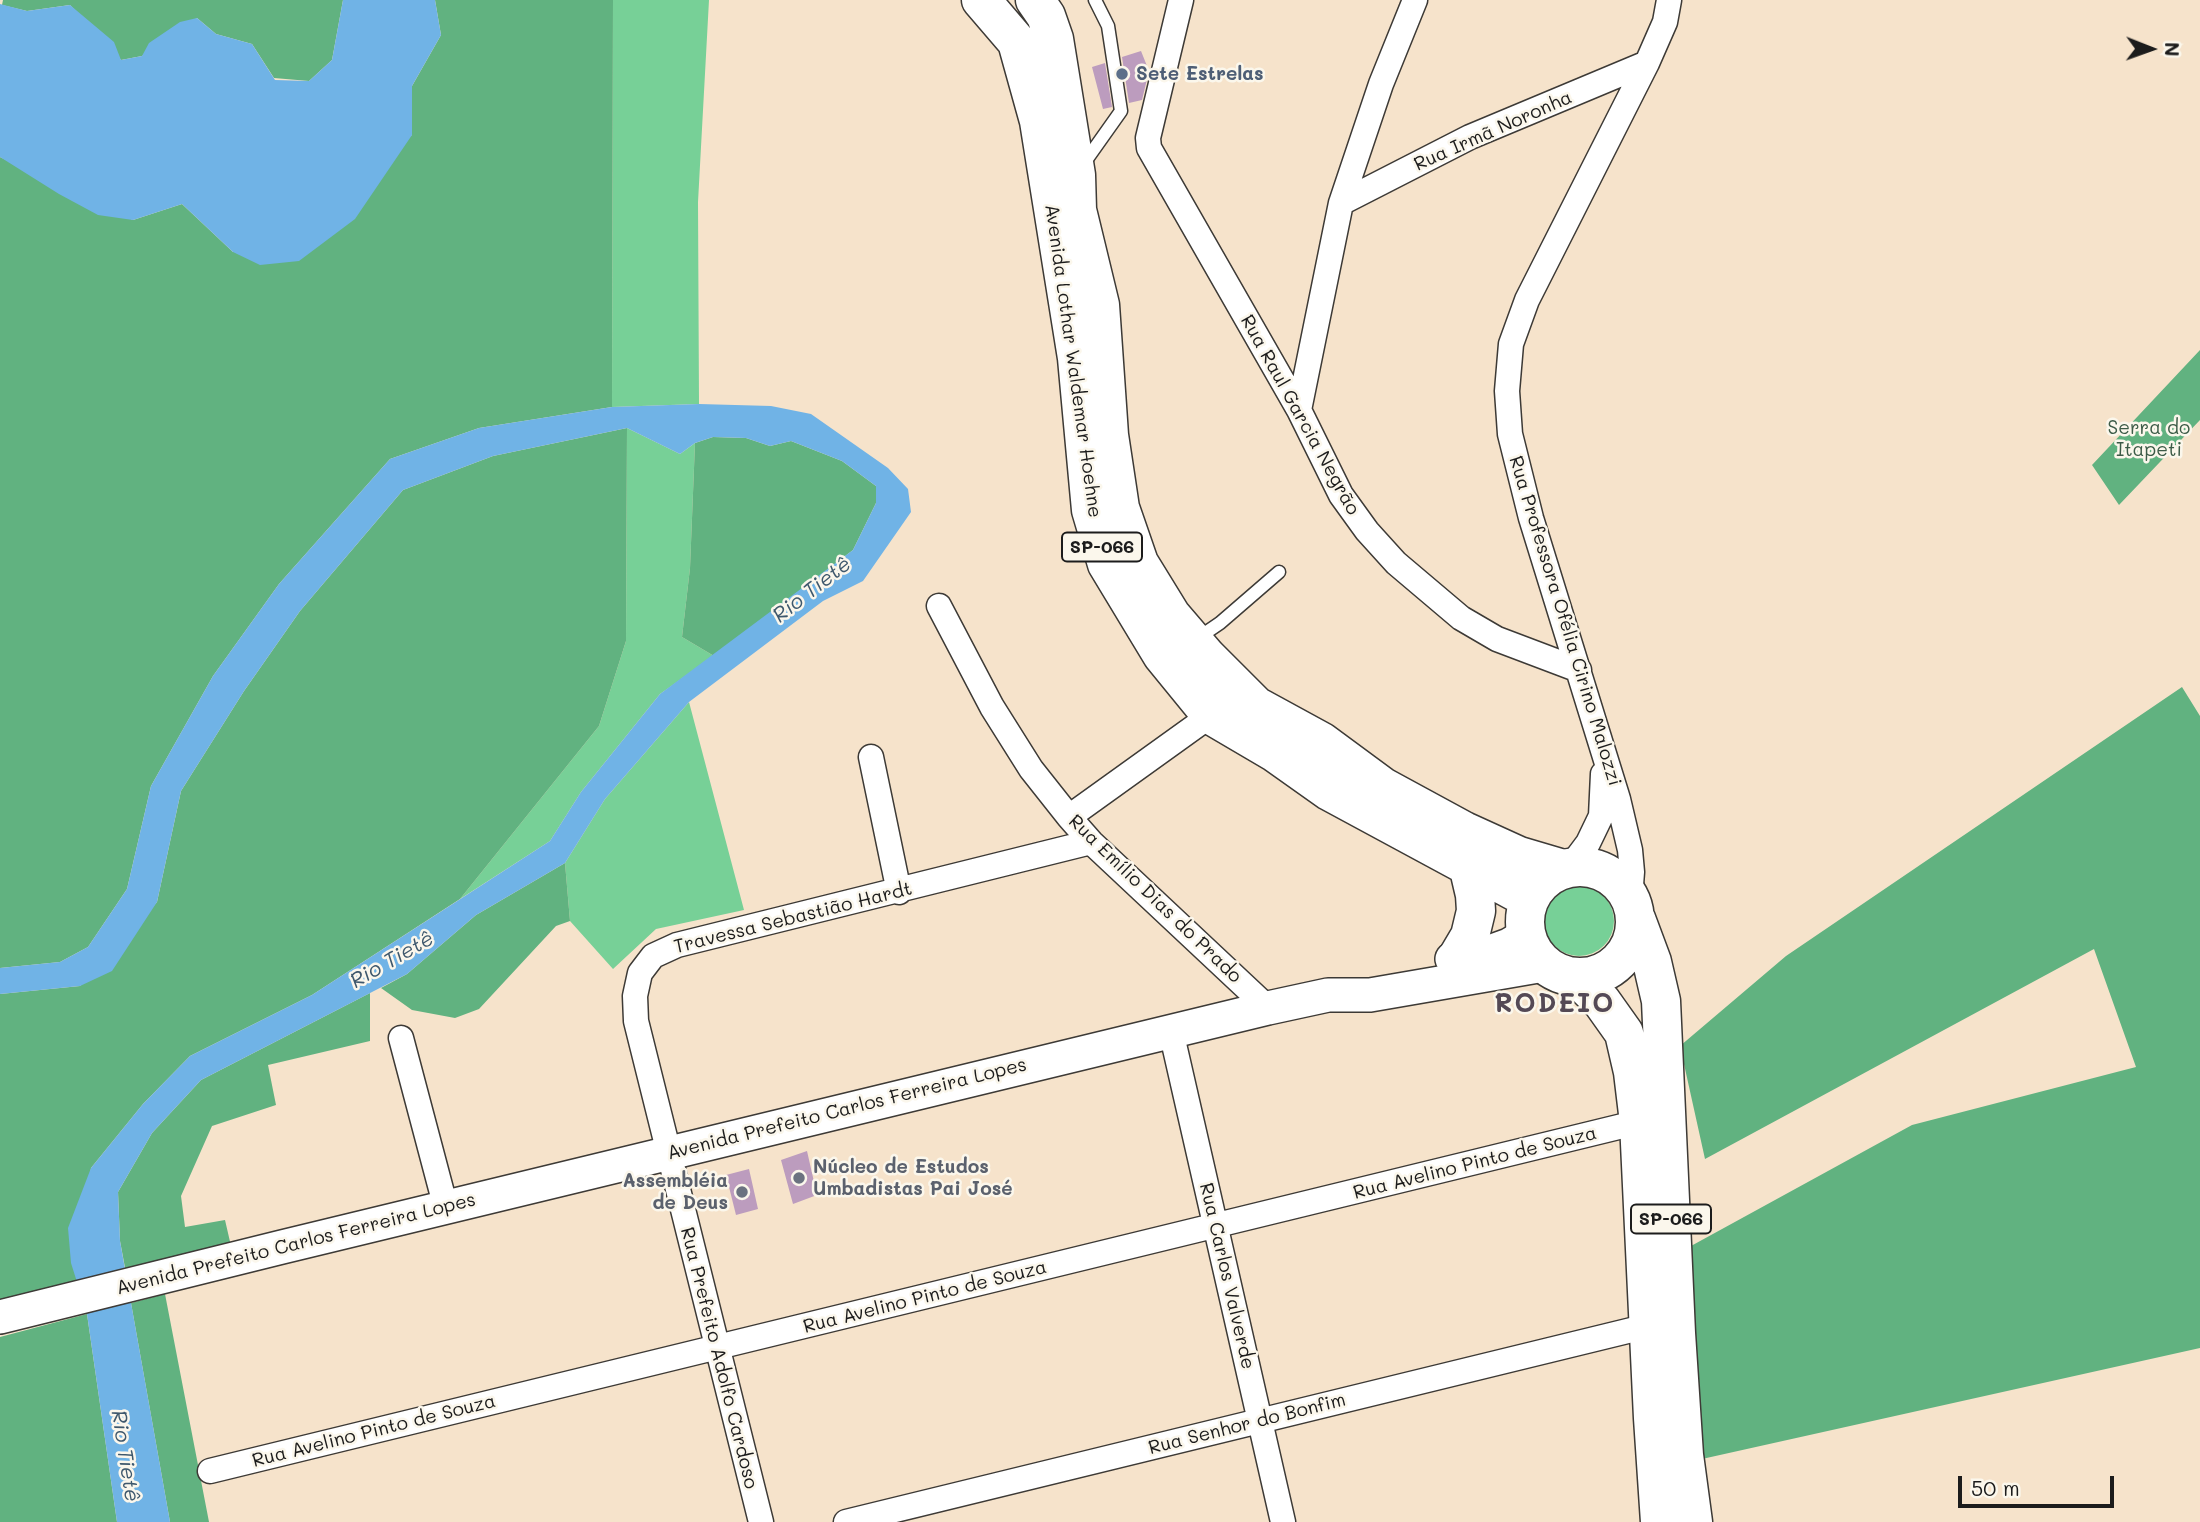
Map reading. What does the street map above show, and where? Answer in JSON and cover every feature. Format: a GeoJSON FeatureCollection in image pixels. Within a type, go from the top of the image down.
{"type":"FeatureCollection","features":[{"type":"Feature","properties":{"kind":"main road","name":"Avenida Lothar Waldemar Hoehne"},"geometry":{"type":"LineString","coordinates":[[981,0],[1017,41],[1040,121],[1077,358],[1091,510],[1107,564],[1162,655],[1211,715],[1274,752],[1329,791],[1468,865],[1602,1002],[1624,1033],[1633,1072],[1639,1122],[1648,1326],[1661,1522]]}},
{"type":"Feature","properties":{"kind":"main road","name":"Avenida Lothar Waldemar Hoehne"},"geometry":{"type":"LineString","coordinates":[[1035,0],[1046,16],[1054,39],[1076,175],[1077,211],[1100,305],[1110,435],[1120,508],[1139,563],[1171,615],[1207,657],[1256,706],[1322,742],[1383,787],[1486,841],[1519,856],[1566,868]]}},
{"type":"Feature","properties":{"kind":"main road"},"geometry":{"type":"LineString","coordinates":[[1457,958],[1470,936],[1476,911],[1468,865]]}},
{"type":"Feature","properties":{"kind":"main road"},"geometry":{"type":"LineString","coordinates":[[1588,866],[1605,872],[1620,883],[1633,909],[1633,938],[1625,954],[1612,967],[1596,975],[1544,944],[1543,880],[1566,868],[1588,866]]}},
{"type":"Feature","properties":{"kind":"main road","name":"SP-066"},"geometry":{"type":"LineString","coordinates":[[1633,909],[1652,962],[1661,1002],[1676,1333],[1684,1455],[1693,1522]]}},
{"type":"Feature","properties":{"kind":"main road","name":"Avenida Prefeito Carlos Ferreira Lopes"},"geometry":{"type":"LineString","coordinates":[[1328,995],[1370,995],[1544,944]]}},
{"type":"Feature","properties":{"kind":"main road","name":"Avenida Prefeito Carlos Ferreira Lopes"},"geometry":{"type":"LineString","coordinates":[[0,1317],[667,1152],[1328,995],[1401,967],[1487,953],[1509,945],[1544,944]]}},
{"type":"Feature","properties":{"kind":"street"},"geometry":{"type":"LineString","coordinates":[[1054,39],[1061,0]]}},
{"type":"Feature","properties":{"kind":"street","name":"Rua Raul Garcia Negrão"},"geometry":{"type":"LineString","coordinates":[[1181,0],[1147,138],[1149,148],[1298,410],[1341,495],[1395,563],[1461,618],[1497,639],[1579,670]]}},
{"type":"Feature","properties":{"kind":"street"},"geometry":{"type":"LineString","coordinates":[[1298,410],[1340,203],[1381,84],[1415,0]]}},
{"type":"Feature","properties":{"kind":"street","name":"Rua Professora Ofélia Cirino Malozzi"},"geometry":{"type":"LineString","coordinates":[[1633,909],[1630,850],[1579,670],[1531,519],[1510,434],[1507,391],[1511,344],[1527,300],[1647,63],[1665,22],[1669,0]]}},
{"type":"Feature","properties":{"kind":"street","name":"Rua Irmã Noronha"},"geometry":{"type":"LineString","coordinates":[[1340,203],[1470,137],[1647,63]]}},
{"type":"Feature","properties":{"kind":"street","name":"Rua Emílio Dias do Prado"},"geometry":{"type":"LineString","coordinates":[[939,606],[992,707],[1031,769],[1069,817],[1091,842],[1268,1008]]}},
{"type":"Feature","properties":{"kind":"street"},"geometry":{"type":"LineString","coordinates":[[1069,817],[1211,715]]}},
{"type":"Feature","properties":{"kind":"street"},"geometry":{"type":"LineString","coordinates":[[1566,868],[1588,844],[1601,816],[1604,792],[1602,749]]}},
{"type":"Feature","properties":{"kind":"street"},"geometry":{"type":"LineString","coordinates":[[870,757],[899,892]]}},
{"type":"Feature","properties":{"kind":"street","name":"Travessa Sebastião Hardt"},"geometry":{"type":"LineString","coordinates":[[667,1152],[636,1021],[635,996],[640,972],[653,956],[677,945],[899,892],[1091,842]]}},
{"type":"Feature","properties":{"kind":"street","name":"Rua Carlos Valverde"},"geometry":{"type":"LineString","coordinates":[[1171,1031],[1283,1522]]}},
{"type":"Feature","properties":{"kind":"street"},"geometry":{"type":"LineString","coordinates":[[401,1038],[446,1208]]}},
{"type":"Feature","properties":{"kind":"street","name":"Rua Avelino Pinto de Souza"},"geometry":{"type":"LineString","coordinates":[[210,1471],[1639,1122]]}},
{"type":"Feature","properties":{"kind":"street","name":"Rua Prefeito Adolfo Cardoso"},"geometry":{"type":"LineString","coordinates":[[667,1152],[761,1522]]}},
{"type":"Feature","properties":{"kind":"street","name":"Rua Senhor do Bonfim"},"geometry":{"type":"LineString","coordinates":[[846,1522],[1648,1326]]}},
{"type":"Feature","properties":{"kind":"lane"},"geometry":{"type":"LineString","coordinates":[[1076,175],[1121,111],[1108,26],[1095,0]]}},
{"type":"Feature","properties":{"kind":"lane"},"geometry":{"type":"LineString","coordinates":[[1194,641],[1279,572]]}},
{"type":"Feature","properties":{"kind":"green space"},"geometry":{"type":"Polygon","coordinates":[[[3,0],[343,0],[332,60],[309,81],[274,78],[252,44],[216,34],[197,18],[142,56],[121,60],[70,5],[27,11],[2,5],[3,0]]]}},
{"type":"Feature","properties":{"kind":"green space"},"geometry":{"type":"Polygon","coordinates":[[[435,0],[613,0],[612,407],[479,428],[390,459],[279,584],[213,676],[151,786],[127,889],[88,947],[60,962],[0,968],[0,157],[133,220],[182,204],[233,252],[412,135],[412,86],[441,35],[435,0]]]}},
{"type":"Feature","properties":{"kind":"green space"},"geometry":{"type":"Polygon","coordinates":[[[613,0],[709,0],[698,202],[699,404],[612,407],[613,0]]]}},
{"type":"Feature","properties":{"kind":"green space","name":"Serra do Itapeti"},"geometry":{"type":"Polygon","coordinates":[[[2200,350],[2200,420],[2119,505],[2092,465],[2200,350]]]}},
{"type":"Feature","properties":{"kind":"green space"},"geometry":{"type":"Polygon","coordinates":[[[627,428],[680,454],[695,443],[690,568],[682,637],[714,656],[660,694],[581,792],[550,841],[460,899],[599,726],[626,641],[627,428]]]}},
{"type":"Feature","properties":{"kind":"green space"},"geometry":{"type":"Polygon","coordinates":[[[627,428],[626,641],[599,726],[460,899],[312,995],[190,1056],[143,1104],[91,1168],[78,1285],[0,1303],[0,994],[80,986],[157,902],[181,791],[244,691],[300,611],[403,490],[493,456],[627,428]]]}},
{"type":"Feature","properties":{"kind":"green space"},"geometry":{"type":"Polygon","coordinates":[[[713,437],[746,438],[770,446],[791,441],[842,461],[876,486],[876,503],[853,550],[714,656],[682,637],[690,568],[695,443],[713,437]]]}},
{"type":"Feature","properties":{"kind":"green space"},"geometry":{"type":"Polygon","coordinates":[[[2182,687],[2200,716],[2200,1348],[1693,1461],[1691,1246],[1912,1125],[2136,1067],[2094,949],[1705,1159],[1680,1046],[1786,956],[2182,687]]]}},
{"type":"Feature","properties":{"kind":"green space"},"geometry":{"type":"Polygon","coordinates":[[[689,702],[744,910],[656,929],[613,969],[570,921],[565,863],[605,799],[689,702]]]}},
{"type":"Feature","properties":{"kind":"green space"},"geometry":{"type":"Polygon","coordinates":[[[565,863],[570,921],[556,926],[479,1009],[455,1018],[412,1010],[381,988],[407,974],[476,915],[565,863]]]}},
{"type":"Feature","properties":{"kind":"green space"},"geometry":{"type":"Polygon","coordinates":[[[1579,886],[1598,892],[1608,902],[1614,921],[1608,940],[1598,950],[1579,956],[1560,950],[1550,940],[1544,921],[1550,902],[1560,892],[1579,886]]]}},
{"type":"Feature","properties":{"kind":"green space"},"geometry":{"type":"Polygon","coordinates":[[[370,993],[370,1041],[268,1065],[276,1105],[212,1126],[181,1196],[185,1227],[225,1220],[231,1246],[126,1273],[120,1241],[118,1192],[152,1133],[201,1080],[370,993]]]}},
{"type":"Feature","properties":{"kind":"green space"},"geometry":{"type":"Polygon","coordinates":[[[165,1294],[209,1522],[170,1522],[131,1303],[165,1294]]]}},
{"type":"Feature","properties":{"kind":"green space"},"geometry":{"type":"Polygon","coordinates":[[[87,1314],[117,1522],[0,1522],[0,1337],[87,1314]]]}},
{"type":"Feature","properties":{"kind":"water"},"geometry":{"type":"Polygon","coordinates":[[[343,0],[435,0],[441,35],[412,86],[412,135],[355,219],[299,261],[260,265],[233,252],[182,204],[133,220],[98,215],[0,157],[0,4],[27,11],[70,5],[114,42],[121,60],[142,56],[149,43],[180,22],[197,18],[216,34],[252,44],[275,80],[309,81],[332,60],[343,0]]]}},
{"type":"Feature","properties":{"kind":"water","name":"Rio Tietê"},"geometry":{"type":"Polygon","coordinates":[[[699,404],[771,406],[811,414],[888,468],[908,489],[911,512],[863,581],[823,601],[689,702],[605,799],[565,863],[476,915],[407,974],[201,1080],[152,1133],[118,1192],[120,1241],[170,1522],[117,1522],[87,1314],[71,1263],[68,1228],[91,1168],[143,1104],[190,1056],[312,995],[550,841],[581,792],[660,694],[853,550],[876,503],[876,486],[842,461],[791,441],[770,446],[746,438],[713,437],[695,443],[680,454],[627,428],[493,456],[403,490],[300,611],[244,691],[181,791],[157,902],[112,971],[80,986],[0,994],[0,968],[60,962],[88,947],[127,889],[151,786],[213,676],[279,584],[390,459],[479,428],[612,407],[699,404]]]}},
{"type":"Feature","properties":{"kind":"building"},"geometry":{"type":"Polygon","coordinates":[[[1141,51],[1149,71],[1142,100],[1129,103],[1122,57],[1141,51]]]}},
{"type":"Feature","properties":{"kind":"building"},"geometry":{"type":"Polygon","coordinates":[[[1105,63],[1112,107],[1103,109],[1092,67],[1105,63]]]}},
{"type":"Feature","properties":{"kind":"building","name":"Núcleo de Estudos Umbadistas Pai José"},"geometry":{"type":"Polygon","coordinates":[[[807,1151],[817,1195],[793,1204],[781,1160],[807,1151]]]}},
{"type":"Feature","properties":{"kind":"building","name":"Assembléia de Deus"},"geometry":{"type":"Polygon","coordinates":[[[749,1169],[758,1209],[736,1215],[726,1175],[749,1169]]]}},
{"type":"Feature","properties":{"kind":"place","name":"Sete Estrelas"},"geometry":{"type":"Point","coordinates":[1122,74]}},
{"type":"Feature","properties":{"kind":"place","name":"Núcleo de Estudos Umbadistas Pai José"},"geometry":{"type":"Point","coordinates":[799,1178]}},
{"type":"Feature","properties":{"kind":"place","name":"Assembléia de Deus"},"geometry":{"type":"Point","coordinates":[742,1192]}},
{"type":"Feature","properties":{"kind":"district","name":"RODEIO"},"geometry":{"type":"Point","coordinates":[1555,1004]}}]}
